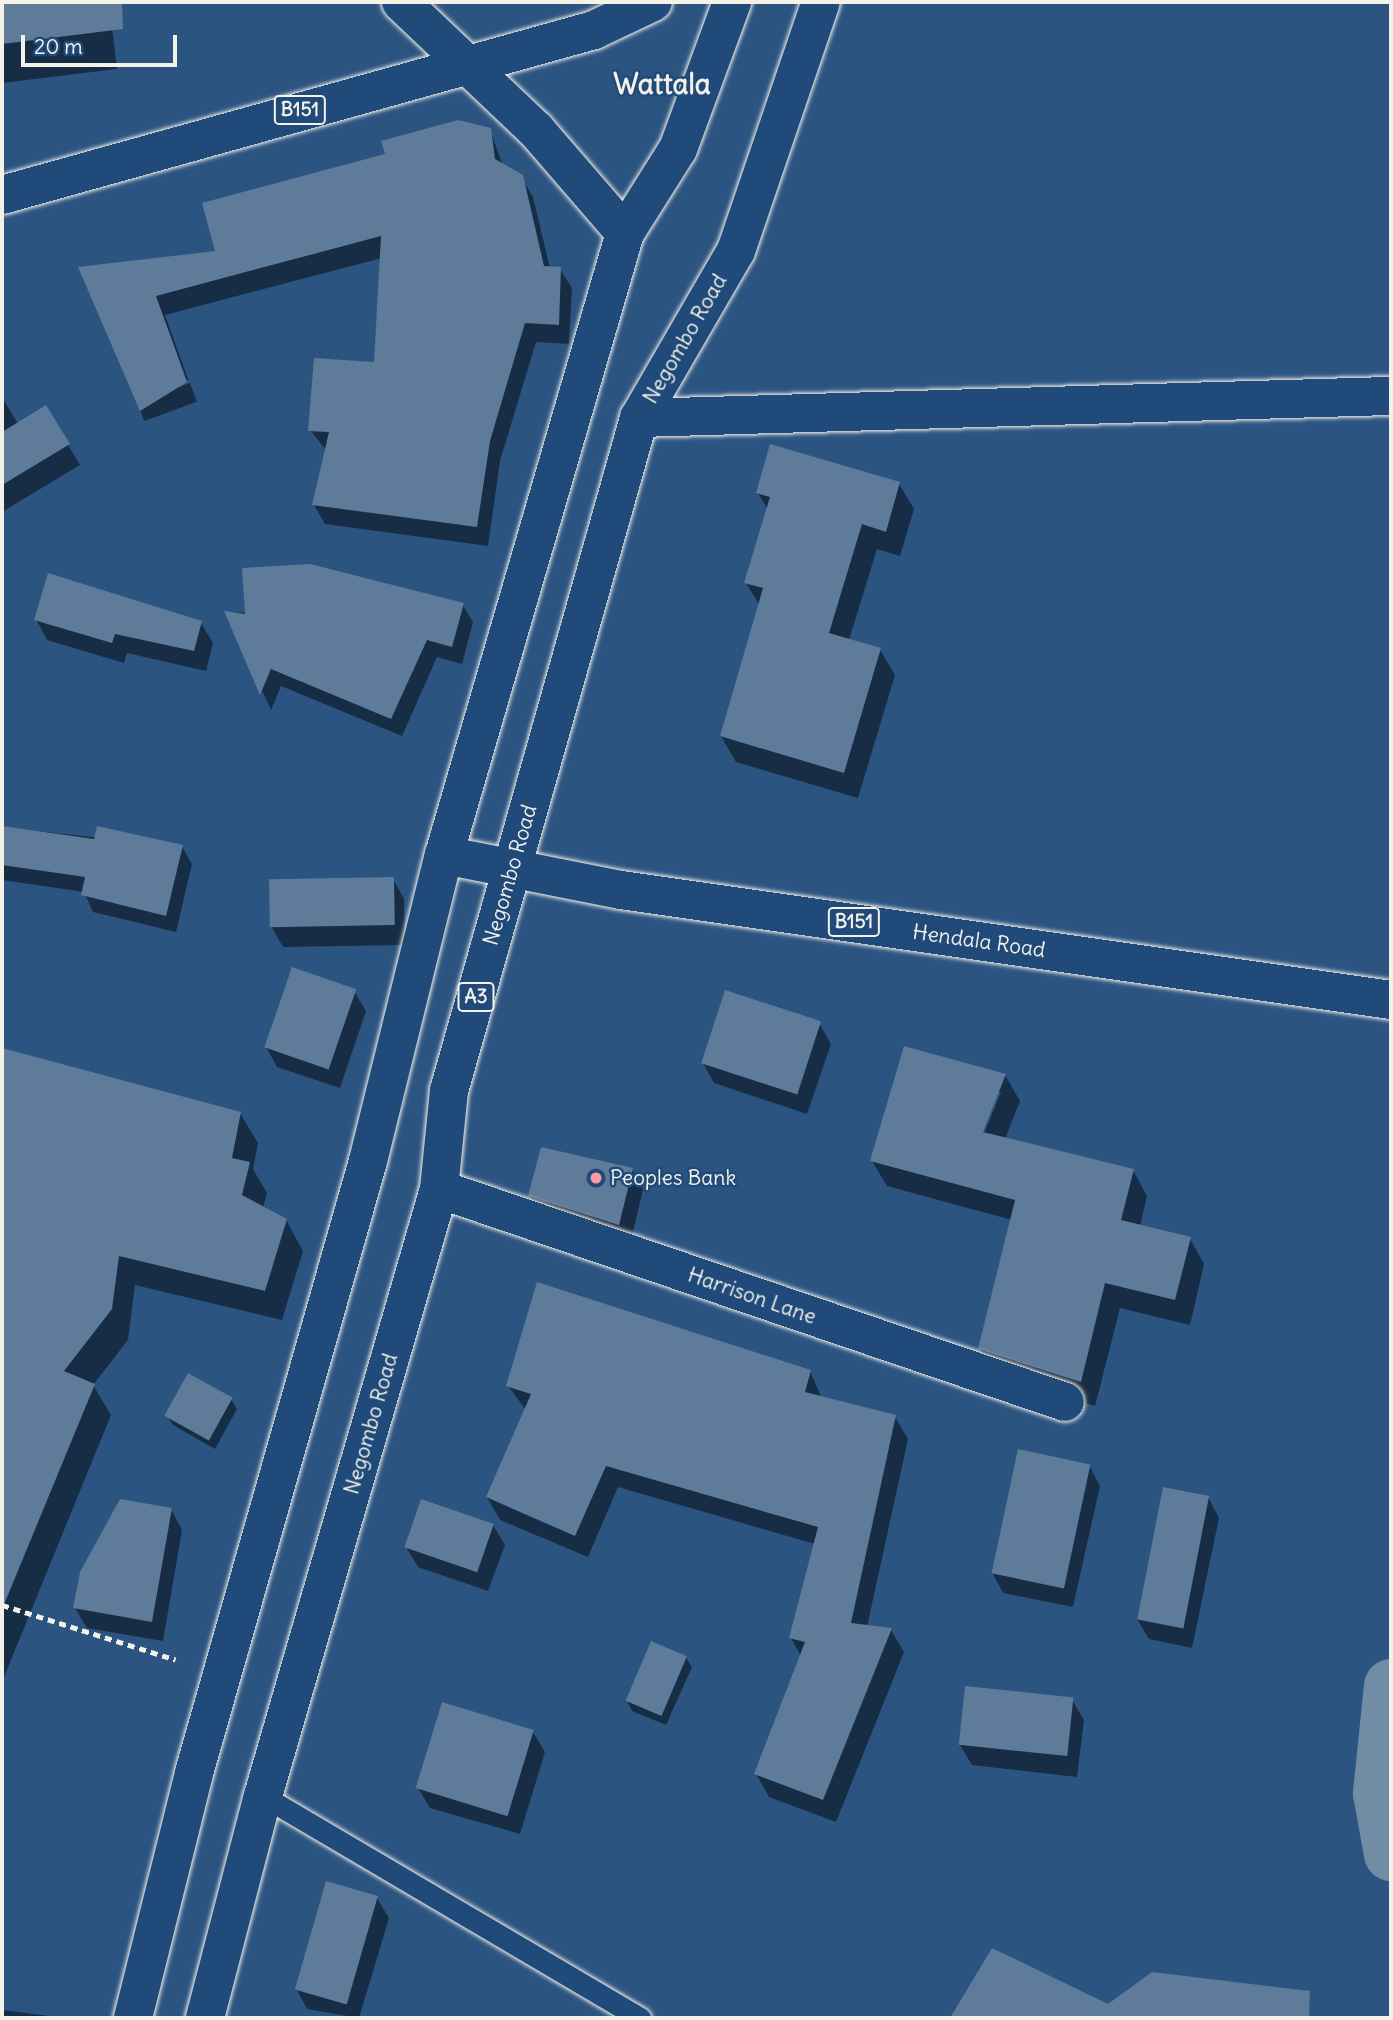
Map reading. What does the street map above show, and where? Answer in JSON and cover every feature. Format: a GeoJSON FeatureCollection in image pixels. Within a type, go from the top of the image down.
{"type":"FeatureCollection","features":[{"type":"Feature","properties":{"kind":"main road"},"geometry":{"type":"LineString","coordinates":[[401,2],[460,63],[536,130],[625,233]]}},
{"type":"Feature","properties":{"kind":"main road"},"geometry":{"type":"LineString","coordinates":[[460,63],[594,30],[653,2]]}},
{"type":"Feature","properties":{"kind":"main road"},"geometry":{"type":"LineString","coordinates":[[133,2018],[223,1678],[368,1161],[443,855],[625,233],[678,149],[732,2]]}},
{"type":"Feature","properties":{"kind":"main road","name":"Negombo Road"},"geometry":{"type":"LineString","coordinates":[[205,2018],[263,1796],[439,1189],[449,1091],[639,418],[736,251],[821,2]]}},
{"type":"Feature","properties":{"kind":"main road","name":"B151"},"geometry":{"type":"LineString","coordinates":[[2,195],[460,63]]}},
{"type":"Feature","properties":{"kind":"main road"},"geometry":{"type":"LineString","coordinates":[[639,418],[1391,396]]}},
{"type":"Feature","properties":{"kind":"main road","name":"Hendala Road"},"geometry":{"type":"LineString","coordinates":[[443,855],[511,869],[1266,984],[1391,1000]]}},
{"type":"Feature","properties":{"kind":"main road","name":"Harrison Lane"},"geometry":{"type":"LineString","coordinates":[[439,1189],[1065,1402]]}},
{"type":"Feature","properties":{"kind":"lane"},"geometry":{"type":"LineString","coordinates":[[263,1796],[640,2018]]}},
{"type":"Feature","properties":{"kind":"path"},"geometry":{"type":"LineString","coordinates":[[2,1605],[223,1678]]}},
{"type":"Feature","properties":{"kind":"building"},"geometry":{"type":"Polygon","coordinates":[[[2,2],[122,2],[123,29],[2,44],[2,2]]]}},
{"type":"Feature","properties":{"kind":"building"},"geometry":{"type":"Polygon","coordinates":[[[458,120],[491,128],[495,159],[523,175],[544,266],[561,267],[559,325],[525,323],[490,441],[477,527],[312,505],[329,432],[308,431],[314,358],[374,362],[381,236],[156,296],[187,382],[140,411],[78,267],[215,251],[202,203],[385,154],[381,141],[458,120]]]}},
{"type":"Feature","properties":{"kind":"building"},"geometry":{"type":"Polygon","coordinates":[[[46,405],[70,444],[2,485],[2,432],[46,405]]]}},
{"type":"Feature","properties":{"kind":"building"},"geometry":{"type":"Polygon","coordinates":[[[770,444],[900,482],[886,532],[862,524],[829,633],[881,648],[844,773],[720,736],[763,588],[744,583],[770,497],[756,493],[770,444]]]}},
{"type":"Feature","properties":{"kind":"building"},"geometry":{"type":"Polygon","coordinates":[[[310,564],[464,603],[452,647],[427,640],[391,719],[271,669],[260,695],[224,611],[245,614],[242,568],[310,564]]]}},
{"type":"Feature","properties":{"kind":"building"},"geometry":{"type":"Polygon","coordinates":[[[48,573],[202,621],[194,651],[115,634],[112,643],[34,620],[48,573]]]}},
{"type":"Feature","properties":{"kind":"building"},"geometry":{"type":"Polygon","coordinates":[[[2,826],[94,839],[97,826],[183,845],[166,916],[81,895],[85,877],[2,865],[2,826]]]}},
{"type":"Feature","properties":{"kind":"building"},"geometry":{"type":"Polygon","coordinates":[[[394,877],[395,925],[270,927],[269,879],[394,877]]]}},
{"type":"Feature","properties":{"kind":"building"},"geometry":{"type":"Polygon","coordinates":[[[292,967],[356,989],[329,1070],[264,1047],[292,967]]]}},
{"type":"Feature","properties":{"kind":"building"},"geometry":{"type":"Polygon","coordinates":[[[725,990],[821,1021],[797,1094],[701,1063],[725,990]]]}},
{"type":"Feature","properties":{"kind":"building"},"geometry":{"type":"Polygon","coordinates":[[[904,1046],[1006,1074],[983,1132],[1134,1169],[1121,1220],[1191,1237],[1175,1300],[1105,1283],[1081,1382],[978,1349],[1015,1200],[870,1161],[904,1046]]]}},
{"type":"Feature","properties":{"kind":"building"},"geometry":{"type":"Polygon","coordinates":[[[2,1048],[241,1112],[232,1158],[250,1162],[242,1195],[287,1219],[265,1291],[119,1256],[112,1309],[64,1371],[95,1384],[3,1607],[2,1048]]]}},
{"type":"Feature","properties":{"kind":"building"},"geometry":{"type":"Polygon","coordinates":[[[541,1147],[633,1168],[619,1225],[528,1196],[541,1147]]]}},
{"type":"Feature","properties":{"kind":"building"},"geometry":{"type":"Polygon","coordinates":[[[537,1282],[811,1370],[805,1392],[896,1415],[851,1623],[892,1628],[823,1800],[754,1774],[805,1642],[789,1638],[818,1527],[606,1466],[575,1536],[486,1497],[531,1394],[506,1386],[537,1282]]]}},
{"type":"Feature","properties":{"kind":"building"},"geometry":{"type":"Polygon","coordinates":[[[188,1373],[233,1398],[209,1441],[164,1416],[188,1373]]]}},
{"type":"Feature","properties":{"kind":"building"},"geometry":{"type":"Polygon","coordinates":[[[1018,1449],[1090,1464],[1064,1589],[992,1573],[1018,1449]]]}},
{"type":"Feature","properties":{"kind":"building"},"geometry":{"type":"Polygon","coordinates":[[[1163,1487],[1209,1496],[1183,1628],[1137,1620],[1163,1487]]]}},
{"type":"Feature","properties":{"kind":"building"},"geometry":{"type":"Polygon","coordinates":[[[120,1499],[172,1508],[152,1622],[73,1608],[80,1572],[120,1499]]]}},
{"type":"Feature","properties":{"kind":"building"},"geometry":{"type":"Polygon","coordinates":[[[421,1499],[494,1524],[477,1572],[404,1547],[421,1499]]]}},
{"type":"Feature","properties":{"kind":"building"},"geometry":{"type":"Polygon","coordinates":[[[651,1641],[687,1656],[662,1716],[626,1701],[651,1641]]]}},
{"type":"Feature","properties":{"kind":"building"},"geometry":{"type":"Polygon","coordinates":[[[965,1686],[1073,1697],[1067,1756],[959,1745],[965,1686]]]}},
{"type":"Feature","properties":{"kind":"building"},"geometry":{"type":"Polygon","coordinates":[[[442,1702],[534,1730],[507,1816],[416,1788],[442,1702]]]}},
{"type":"Feature","properties":{"kind":"building"},"geometry":{"type":"Polygon","coordinates":[[[326,1881],[378,1896],[347,2005],[295,1990],[326,1881]]]}},
{"type":"Feature","properties":{"kind":"building"},"geometry":{"type":"Polygon","coordinates":[[[992,1948],[1108,2004],[1152,1972],[1310,1991],[1309,2018],[950,2018],[992,1948]]]}},
{"type":"Feature","properties":{"kind":"waterway"},"geometry":{"type":"LineString","coordinates":[[1391,1686],[1380,1793],[1391,1854]]}},
{"type":"Feature","properties":{"kind":"place","name":"Peoples Bank"},"geometry":{"type":"Point","coordinates":[596,1178]}},
{"type":"Feature","properties":{"kind":"district","name":"Wattala"},"geometry":{"type":"Point","coordinates":[662,84]}}]}
